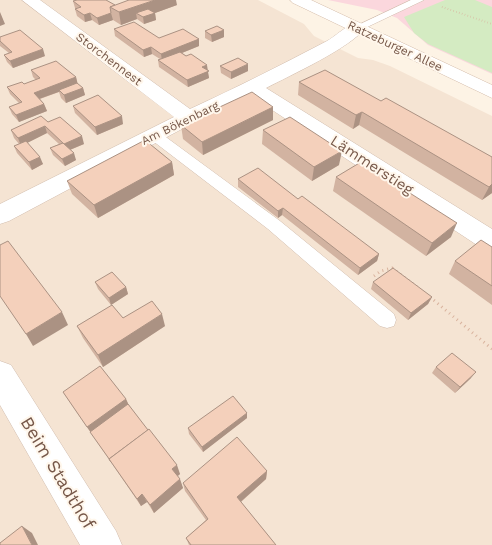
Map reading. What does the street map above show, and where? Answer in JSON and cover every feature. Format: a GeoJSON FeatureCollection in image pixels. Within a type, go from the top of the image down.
{"type":"FeatureCollection","features":[{"type":"Feature","properties":{"kind":"street","name":"Storchennest"},"geometry":{"type":"LineString","coordinates":[[30,0],[188,118]]}},
{"type":"Feature","properties":{"kind":"street","name":"Ratzeburger Allee"},"geometry":{"type":"LineString","coordinates":[[298,0],[492,92]]}},
{"type":"Feature","properties":{"kind":"street","name":"Am Bökenbarg"},"geometry":{"type":"LineString","coordinates":[[0,215],[188,118],[252,88],[342,40],[357,28]]}},
{"type":"Feature","properties":{"kind":"street","name":"Lämmerstieg"},"geometry":{"type":"LineString","coordinates":[[252,88],[492,242]]}},
{"type":"Feature","properties":{"kind":"street","name":"Beim Stadthof"},"geometry":{"type":"LineString","coordinates":[[5,395],[102,545]]}},
{"type":"Feature","properties":{"kind":"lane"},"geometry":{"type":"LineString","coordinates":[[357,28],[419,0]]}},
{"type":"Feature","properties":{"kind":"lane"},"geometry":{"type":"LineString","coordinates":[[154,136],[274,225],[387,320]]}},
{"type":"Feature","properties":{"kind":"path"},"geometry":{"type":"LineString","coordinates":[[442,7],[492,24]]}},
{"type":"Feature","properties":{"kind":"path"},"geometry":{"type":"LineString","coordinates":[[356,294],[381,271],[392,268],[420,289]]}},
{"type":"Feature","properties":{"kind":"path"},"geometry":{"type":"LineString","coordinates":[[427,295],[492,349]]}},
{"type":"Feature","properties":{"kind":"shaded area"},"geometry":{"type":"Polygon","coordinates":[[[0,0],[258,0],[304,24],[314,36],[358,58],[373,60],[390,66],[492,116],[492,545],[0,545],[0,0]]]}},
{"type":"Feature","properties":{"kind":"shaded area"},"geometry":{"type":"Polygon","coordinates":[[[328,0],[492,0],[492,74],[428,45],[397,18],[377,10],[328,0]]]}},
{"type":"Feature","properties":{"kind":"green space"},"geometry":{"type":"Polygon","coordinates":[[[445,0],[475,0],[492,7],[492,73],[428,44],[414,33],[404,17],[445,0]]]}},
{"type":"Feature","properties":{"kind":"building"},"geometry":{"type":"Polygon","coordinates":[[[106,0],[115,5],[110,7],[111,13],[97,18],[90,13],[84,15],[75,9],[81,7],[73,1],[106,0]]]}},
{"type":"Feature","properties":{"kind":"building"},"geometry":{"type":"Polygon","coordinates":[[[129,0],[155,0],[119,12],[110,7],[129,0]]]}},
{"type":"Feature","properties":{"kind":"building"},"geometry":{"type":"Polygon","coordinates":[[[148,9],[155,13],[143,17],[136,13],[148,9]]]}},
{"type":"Feature","properties":{"kind":"building"},"geometry":{"type":"Polygon","coordinates":[[[134,22],[159,38],[183,29],[199,39],[161,54],[151,47],[143,50],[114,29],[134,22]]]}},
{"type":"Feature","properties":{"kind":"building"},"geometry":{"type":"Polygon","coordinates":[[[217,26],[224,30],[211,35],[205,31],[217,26]]]}},
{"type":"Feature","properties":{"kind":"building"},"geometry":{"type":"Polygon","coordinates":[[[20,30],[43,49],[10,61],[4,55],[12,52],[0,41],[0,37],[20,30]]]}},
{"type":"Feature","properties":{"kind":"building"},"geometry":{"type":"Polygon","coordinates":[[[180,52],[186,56],[191,54],[207,65],[202,67],[209,71],[187,80],[158,60],[180,52]]]}},
{"type":"Feature","properties":{"kind":"building"},"geometry":{"type":"Polygon","coordinates":[[[238,58],[248,64],[231,72],[220,66],[238,58]]]}},
{"type":"Feature","properties":{"kind":"building"},"geometry":{"type":"Polygon","coordinates":[[[56,61],[76,77],[34,93],[44,104],[16,115],[9,107],[22,102],[7,87],[22,82],[24,84],[40,78],[31,70],[56,61]]]}},
{"type":"Feature","properties":{"kind":"building"},"geometry":{"type":"Polygon","coordinates":[[[325,70],[381,101],[386,98],[492,157],[492,184],[489,187],[362,112],[356,115],[299,82],[325,70]]]}},
{"type":"Feature","properties":{"kind":"building"},"geometry":{"type":"Polygon","coordinates":[[[77,83],[83,88],[64,95],[59,90],[77,83]]]}},
{"type":"Feature","properties":{"kind":"building"},"geometry":{"type":"Polygon","coordinates":[[[252,92],[273,107],[202,142],[181,125],[252,92]]]}},
{"type":"Feature","properties":{"kind":"building"},"geometry":{"type":"Polygon","coordinates":[[[98,95],[122,116],[95,127],[73,106],[98,95]]]}},
{"type":"Feature","properties":{"kind":"building"},"geometry":{"type":"Polygon","coordinates":[[[41,116],[48,122],[60,117],[82,136],[64,144],[45,126],[18,138],[11,130],[41,116]]]}},
{"type":"Feature","properties":{"kind":"building"},"geometry":{"type":"Polygon","coordinates":[[[290,117],[342,151],[314,167],[263,130],[290,117]]]}},
{"type":"Feature","properties":{"kind":"building"},"geometry":{"type":"Polygon","coordinates":[[[145,140],[172,162],[94,205],[67,181],[145,140]]]}},
{"type":"Feature","properties":{"kind":"building"},"geometry":{"type":"Polygon","coordinates":[[[26,141],[40,157],[29,162],[14,146],[26,141]]]}},
{"type":"Feature","properties":{"kind":"building"},"geometry":{"type":"Polygon","coordinates":[[[63,143],[74,153],[62,159],[50,148],[63,143]]]}},
{"type":"Feature","properties":{"kind":"building"},"geometry":{"type":"Polygon","coordinates":[[[361,162],[457,223],[432,243],[336,177],[361,162]]]}},
{"type":"Feature","properties":{"kind":"building"},"geometry":{"type":"Polygon","coordinates":[[[258,168],[298,199],[302,196],[379,254],[360,268],[283,208],[278,211],[238,179],[258,168]]]}},
{"type":"Feature","properties":{"kind":"building"},"geometry":{"type":"Polygon","coordinates":[[[481,240],[492,247],[492,286],[455,261],[481,240]]]}},
{"type":"Feature","properties":{"kind":"building"},"geometry":{"type":"Polygon","coordinates":[[[8,241],[62,312],[26,334],[0,296],[0,245],[8,241]]]}},
{"type":"Feature","properties":{"kind":"building"},"geometry":{"type":"Polygon","coordinates":[[[393,268],[432,297],[411,313],[373,282],[393,268]]]}},
{"type":"Feature","properties":{"kind":"building"},"geometry":{"type":"Polygon","coordinates":[[[112,272],[126,287],[109,298],[95,282],[112,272]]]}},
{"type":"Feature","properties":{"kind":"building"},"geometry":{"type":"Polygon","coordinates":[[[152,301],[162,314],[98,355],[77,326],[112,305],[123,318],[152,301]]]}},
{"type":"Feature","properties":{"kind":"building"},"geometry":{"type":"Polygon","coordinates":[[[452,353],[476,372],[460,387],[436,367],[452,353]]]}},
{"type":"Feature","properties":{"kind":"building"},"geometry":{"type":"Polygon","coordinates":[[[100,366],[126,399],[87,427],[63,392],[100,366]]]}},
{"type":"Feature","properties":{"kind":"building"},"geometry":{"type":"Polygon","coordinates":[[[233,396],[247,413],[202,447],[188,428],[233,396]]]}},
{"type":"Feature","properties":{"kind":"building"},"geometry":{"type":"Polygon","coordinates":[[[128,404],[148,430],[109,459],[90,432],[128,404]]]}},
{"type":"Feature","properties":{"kind":"building"},"geometry":{"type":"Polygon","coordinates":[[[149,429],[177,465],[172,469],[180,479],[150,505],[142,494],[137,499],[109,459],[149,429]]]}},
{"type":"Feature","properties":{"kind":"building"},"geometry":{"type":"Polygon","coordinates":[[[237,437],[267,471],[237,497],[276,545],[191,545],[186,538],[208,519],[183,483],[237,437]]]}},
{"type":"Feature","properties":{"kind":"building"},"geometry":{"type":"Polygon","coordinates":[[[22,526],[32,545],[0,545],[0,543],[22,526]]]}}]}
